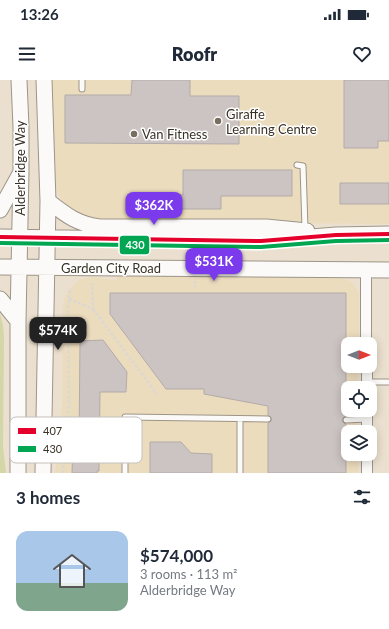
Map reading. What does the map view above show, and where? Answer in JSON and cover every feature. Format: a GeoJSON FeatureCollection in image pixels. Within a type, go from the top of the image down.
{"type":"FeatureCollection","features":[{"type":"Feature","properties":{"kind":"main road","name":"Alderbridge Way"},"geometry":{"type":"LineString","coordinates":[[18,417],[21,171],[19,80]]}},
{"type":"Feature","properties":{"kind":"main road","name":"Alderbridge Way"},"geometry":{"type":"LineString","coordinates":[[44,80],[48,201],[44,417]]}},
{"type":"Feature","properties":{"kind":"main road"},"geometry":{"type":"LineString","coordinates":[[0,210],[21,171]]}},
{"type":"Feature","properties":{"kind":"main road"},"geometry":{"type":"LineString","coordinates":[[48,201],[68,216],[87,225],[266,227],[305,234],[389,234]]}},
{"type":"Feature","properties":{"kind":"main road"},"geometry":{"type":"LineString","coordinates":[[0,237],[261,241],[305,234]]}},
{"type":"Feature","properties":{"kind":"main road","name":"Garden City Road"},"geometry":{"type":"LineString","coordinates":[[0,267],[389,270]]}},
{"type":"Feature","properties":{"kind":"main road"},"geometry":{"type":"LineString","coordinates":[[0,299],[18,321]]}},
{"type":"Feature","properties":{"kind":"main road","name":"Alderbridge Way"},"geometry":{"type":"LineString","coordinates":[[43,463],[43,473]]}},
{"type":"Feature","properties":{"kind":"street"},"geometry":{"type":"LineString","coordinates":[[366,270],[366,337]]}},
{"type":"Feature","properties":{"kind":"street"},"geometry":{"type":"LineString","coordinates":[[367,461],[367,473]]}},
{"type":"Feature","properties":{"kind":"lane"},"geometry":{"type":"LineString","coordinates":[[82,80],[82,89]]}},
{"type":"Feature","properties":{"kind":"lane"},"geometry":{"type":"LineString","coordinates":[[297,165],[303,166],[305,234]]}},
{"type":"Feature","properties":{"kind":"lane"},"geometry":{"type":"LineString","coordinates":[[377,384],[389,382]]}},
{"type":"Feature","properties":{"kind":"lane"},"geometry":{"type":"LineString","coordinates":[[142,417],[268,419]]}},
{"type":"Feature","properties":{"kind":"lane"},"geometry":{"type":"LineString","coordinates":[[346,420],[359,417]]}},
{"type":"Feature","properties":{"kind":"lane"},"geometry":{"type":"LineString","coordinates":[[240,418],[240,473]]}},
{"type":"Feature","properties":{"kind":"path"},"geometry":{"type":"LineString","coordinates":[[92,283],[93,309]]}},
{"type":"Feature","properties":{"kind":"path"},"geometry":{"type":"LineString","coordinates":[[67,417],[69,406],[68,312],[70,288]]}},
{"type":"Feature","properties":{"kind":"path"},"geometry":{"type":"LineString","coordinates":[[69,299],[93,309],[157,394]]}},
{"type":"Feature","properties":{"kind":"path"},"geometry":{"type":"LineString","coordinates":[[63,473],[64,463]]}},
{"type":"Feature","properties":{"kind":"shaded area"},"geometry":{"type":"Polygon","coordinates":[[[52,80],[389,80],[389,224],[99,222],[89,220],[70,209],[62,201],[57,191],[55,180],[52,80]]]}},
{"type":"Feature","properties":{"kind":"shaded area"},"geometry":{"type":"Polygon","coordinates":[[[338,274],[339,278],[352,282],[359,293],[359,337],[341,337],[341,373],[358,373],[358,381],[341,381],[341,417],[358,417],[358,425],[341,425],[341,461],[358,461],[358,473],[55,473],[56,463],[142,463],[142,417],[61,417],[63,307],[65,296],[79,280],[89,277],[117,280],[117,277],[111,275],[338,274]]]}},
{"type":"Feature","properties":{"kind":"green space"},"geometry":{"type":"Polygon","coordinates":[[[0,314],[4,336],[3,446],[6,473],[0,473],[0,314]]]}},
{"type":"Feature","properties":{"kind":"building"},"geometry":{"type":"Polygon","coordinates":[[[132,80],[190,80],[190,96],[239,96],[239,144],[65,143],[65,95],[131,95],[132,80]]]}},
{"type":"Feature","properties":{"kind":"building"},"geometry":{"type":"Polygon","coordinates":[[[344,80],[389,80],[389,141],[378,141],[378,148],[344,148],[344,80]]]}},
{"type":"Feature","properties":{"kind":"building"},"geometry":{"type":"Polygon","coordinates":[[[183,170],[292,170],[292,196],[221,196],[221,209],[177,209],[177,195],[183,195],[183,170]]]}},
{"type":"Feature","properties":{"kind":"building"},"geometry":{"type":"Polygon","coordinates":[[[340,183],[389,183],[389,204],[340,204],[340,183]]]}},
{"type":"Feature","properties":{"kind":"building"},"geometry":{"type":"Polygon","coordinates":[[[110,293],[346,293],[346,337],[341,337],[341,373],[346,373],[346,381],[341,381],[341,417],[344,417],[342,420],[346,425],[341,425],[341,461],[346,461],[346,473],[268,473],[268,423],[272,419],[268,415],[268,406],[204,394],[204,389],[166,389],[110,314],[110,293]]]}},
{"type":"Feature","properties":{"kind":"building"},"geometry":{"type":"Polygon","coordinates":[[[103,340],[127,372],[126,392],[100,392],[100,417],[79,417],[80,341],[103,340]]]}},
{"type":"Feature","properties":{"kind":"building"},"geometry":{"type":"Polygon","coordinates":[[[150,442],[181,442],[191,453],[212,454],[212,473],[150,473],[150,442]]]}},
{"type":"Feature","properties":{"kind":"building"},"geometry":{"type":"Polygon","coordinates":[[[72,463],[99,463],[99,471],[97,471],[97,473],[72,473],[72,463]]]}},
{"type":"Feature","properties":{"kind":"transit line","name":"407"},"geometry":{"type":"LineString","coordinates":[[0,237],[261,241],[336,235],[389,234]]}},
{"type":"Feature","properties":{"kind":"transit line","name":"430"},"geometry":{"type":"LineString","coordinates":[[0,243],[261,247],[336,241],[389,240]]}},
{"type":"Feature","properties":{"kind":"place","name":"Giraffe Learning Centre"},"geometry":{"type":"Point","coordinates":[218,121]}},
{"type":"Feature","properties":{"kind":"place","name":"Van Fitness"},"geometry":{"type":"Point","coordinates":[134,134]}}]}
